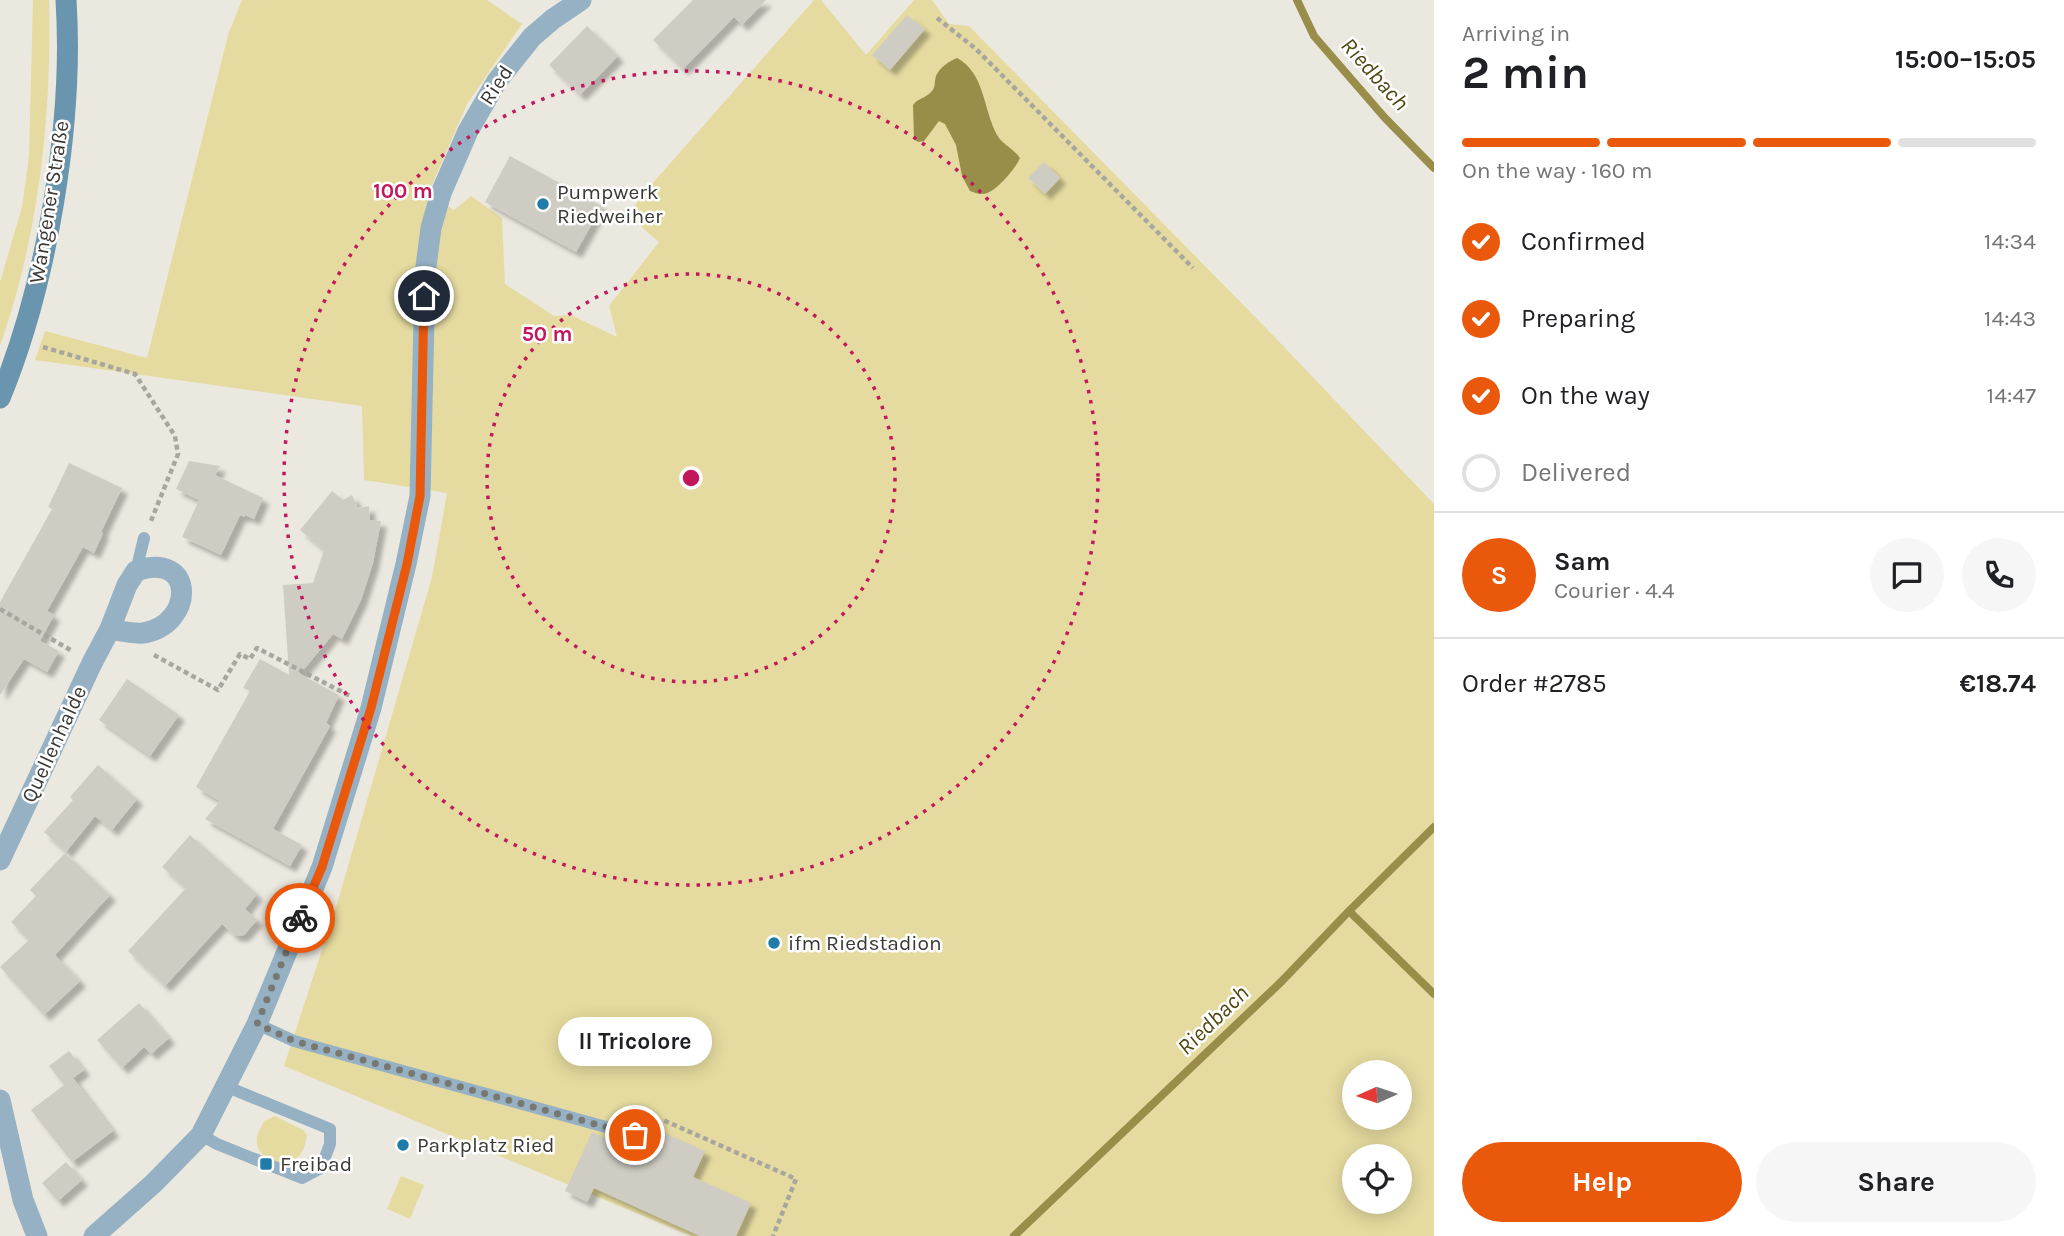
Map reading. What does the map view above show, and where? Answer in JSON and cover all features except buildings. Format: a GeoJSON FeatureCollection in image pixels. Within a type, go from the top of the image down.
{"type":"FeatureCollection","features":[{"type":"Feature","properties":{"kind":"main road","name":"Wangener Straße"},"geometry":{"type":"LineString","coordinates":[[0,398],[20,341],[45,245],[60,154],[66,59],[66,0]]}},
{"type":"Feature","properties":{"kind":"street","name":"Ried"},"geometry":{"type":"LineString","coordinates":[[94,1236],[154,1183],[201,1135],[257,1024],[322,867],[371,708],[407,564],[420,496],[425,274],[431,228],[440,193],[468,131],[497,81],[532,37],[581,0]]}},
{"type":"Feature","properties":{"kind":"street"},"geometry":{"type":"LineString","coordinates":[[110,629],[133,633],[157,629],[165,625],[181,602],[183,590],[180,579],[173,572],[155,566],[136,571]]}},
{"type":"Feature","properties":{"kind":"street","name":"Quellenhalde"},"geometry":{"type":"LineString","coordinates":[[0,860],[110,629],[127,584],[136,571]]}},
{"type":"Feature","properties":{"kind":"street"},"geometry":{"type":"LineString","coordinates":[[0,1100],[23,1200],[37,1236]]}},
{"type":"Feature","properties":{"kind":"lane"},"geometry":{"type":"LineString","coordinates":[[136,571],[144,538]]}},
{"type":"Feature","properties":{"kind":"lane"},"geometry":{"type":"LineString","coordinates":[[257,1024],[294,1041],[635,1135]]}},
{"type":"Feature","properties":{"kind":"lane"},"geometry":{"type":"LineString","coordinates":[[201,1135],[302,1178],[321,1168],[330,1144],[330,1129],[225,1086]]}},
{"type":"Feature","properties":{"kind":"path"},"geometry":{"type":"LineString","coordinates":[[937,18],[976,49],[1193,268]]}},
{"type":"Feature","properties":{"kind":"path"},"geometry":{"type":"LineString","coordinates":[[20,341],[135,374],[175,436],[178,454],[144,538]]}},
{"type":"Feature","properties":{"kind":"path"},"geometry":{"type":"LineString","coordinates":[[0,609],[92,663]]}},
{"type":"Feature","properties":{"kind":"path"},"geometry":{"type":"LineString","coordinates":[[145,651],[218,690],[240,654],[250,659],[257,648],[371,708]]}},
{"type":"Feature","properties":{"kind":"path"},"geometry":{"type":"LineString","coordinates":[[635,1135],[663,1120],[796,1179],[773,1236]]}},
{"type":"Feature","properties":{"kind":"shaded area"},"geometry":{"type":"Polygon","coordinates":[[[33,0],[49,0],[45,131],[25,261],[0,346],[0,282],[22,207],[29,156],[33,0]]]}},
{"type":"Feature","properties":{"kind":"shaded area"},"geometry":{"type":"Polygon","coordinates":[[[242,0],[487,0],[522,24],[467,104],[428,194],[454,210],[471,196],[502,218],[505,284],[554,316],[571,315],[617,337],[609,306],[659,242],[628,215],[644,193],[814,0],[821,0],[866,55],[914,0],[932,0],[949,24],[969,26],[1264,326],[1434,504],[1434,1236],[691,1236],[284,1066],[337,904],[432,577],[447,493],[364,480],[362,406],[35,360],[45,331],[147,358],[228,35],[242,0]]]}},
{"type":"Feature","properties":{"kind":"shaded area"},"geometry":{"type":"Polygon","coordinates":[[[957,58],[973,73],[978,82],[997,135],[1020,158],[1004,180],[987,193],[970,191],[962,176],[956,145],[945,124],[939,121],[924,141],[918,142],[914,139],[913,105],[933,90],[936,76],[942,67],[957,58]]]}},
{"type":"Feature","properties":{"kind":"shaded area"},"geometry":{"type":"Polygon","coordinates":[[[275,1116],[303,1130],[307,1135],[302,1152],[289,1162],[273,1161],[261,1152],[257,1145],[264,1121],[275,1116]]]}},
{"type":"Feature","properties":{"kind":"shaded area"},"geometry":{"type":"Polygon","coordinates":[[[401,1176],[424,1185],[410,1219],[387,1209],[401,1176]]]}},
{"type":"Feature","properties":{"kind":"waterway","name":"Riedbach"},"geometry":{"type":"LineString","coordinates":[[1297,0],[1314,36],[1385,118],[1434,168]]}},
{"type":"Feature","properties":{"kind":"waterway","name":"Riedbach"},"geometry":{"type":"LineString","coordinates":[[1014,1236],[1282,981],[1434,827]]}},
{"type":"Feature","properties":{"kind":"waterway"},"geometry":{"type":"LineString","coordinates":[[1349,911],[1434,994]]}},
{"type":"Feature","properties":{"kind":"way so far"},"geometry":{"type":"LineString","coordinates":[[300,918],[257,1024],[294,1041],[635,1135]]}},
{"type":"Feature","properties":{"kind":"place","name":"Pumpwerk Riedweiher"},"geometry":{"type":"Point","coordinates":[543,204]}},
{"type":"Feature","properties":{"kind":"place","name":"ifm Riedstadion"},"geometry":{"type":"Point","coordinates":[774,943]}},
{"type":"Feature","properties":{"kind":"place","name":"Il Tricolore"},"geometry":{"type":"Point","coordinates":[635,1135]}},
{"type":"Feature","properties":{"kind":"place","name":"Parkplatz Ried"},"geometry":{"type":"Point","coordinates":[403,1145]}},
{"type":"Feature","properties":{"kind":"place","name":"Freibad"},"geometry":{"type":"Point","coordinates":[266,1164]}},
{"type":"Feature","properties":{"kind":"route"},"geometry":{"type":"LineString","coordinates":[[300,918],[322,867],[371,708],[407,564],[420,496],[424,296]]}}]}
